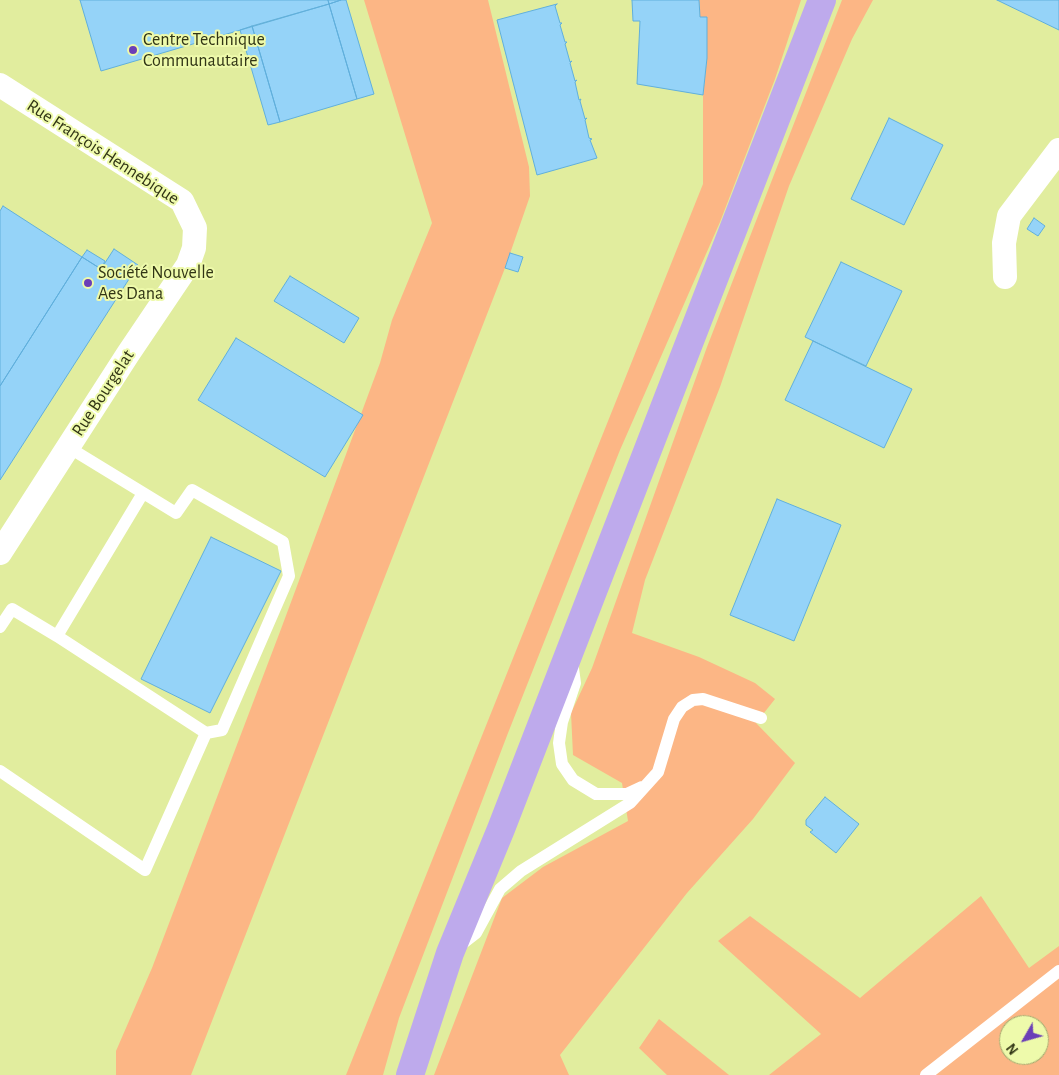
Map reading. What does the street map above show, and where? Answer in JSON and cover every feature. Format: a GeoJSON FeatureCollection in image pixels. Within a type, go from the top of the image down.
{"type":"FeatureCollection","features":[{"type":"Feature","properties":{"kind":"main road"},"geometry":{"type":"LineString","coordinates":[[410,1075],[450,953],[501,829],[822,0]]}},
{"type":"Feature","properties":{"kind":"street","name":"Rue François Hennebique"},"geometry":{"type":"LineString","coordinates":[[0,85],[182,201],[196,228]]}},
{"type":"Feature","properties":{"kind":"street"},"geometry":{"type":"LineString","coordinates":[[1006,277],[1004,243],[1010,216],[1059,150]]}},
{"type":"Feature","properties":{"kind":"street","name":"Rue Bourgelat"},"geometry":{"type":"LineString","coordinates":[[0,554],[188,265],[194,248],[196,228]]}},
{"type":"Feature","properties":{"kind":"lane"},"geometry":{"type":"LineString","coordinates":[[0,627],[12,609],[206,733],[222,730],[289,576],[283,542],[192,490],[176,513],[68,447]]}},
{"type":"Feature","properties":{"kind":"lane"},"geometry":{"type":"LineString","coordinates":[[57,636],[143,493]]}},
{"type":"Feature","properties":{"kind":"lane"},"geometry":{"type":"LineString","coordinates":[[570,651],[575,683],[562,722],[559,743],[562,764],[574,780],[596,794],[627,794],[647,785]]}},
{"type":"Feature","properties":{"kind":"lane"},"geometry":{"type":"LineString","coordinates":[[450,953],[476,933],[500,889],[521,870],[610,818],[630,803],[647,785],[658,772],[674,719],[682,707],[693,700],[712,701],[761,718]]}},
{"type":"Feature","properties":{"kind":"lane"},"geometry":{"type":"LineString","coordinates":[[0,771],[145,870],[206,733]]}},
{"type":"Feature","properties":{"kind":"lane"},"geometry":{"type":"LineString","coordinates":[[926,1075],[1059,971]]}},
{"type":"Feature","properties":{"kind":"shaded area"},"geometry":{"type":"Polygon","coordinates":[[[364,0],[488,0],[529,167],[530,196],[505,268],[191,1075],[116,1075],[116,1051],[152,968],[380,363],[392,320],[432,223],[364,0]]]}},
{"type":"Feature","properties":{"kind":"shaded area"},"geometry":{"type":"Polygon","coordinates":[[[699,0],[801,0],[775,79],[720,222],[620,450],[508,733],[399,1018],[383,1075],[346,1075],[703,184],[703,95],[707,58],[707,17],[700,17],[699,0]]]}},
{"type":"Feature","properties":{"kind":"shaded area"},"geometry":{"type":"Polygon","coordinates":[[[842,0],[873,0],[852,39],[789,186],[720,387],[645,580],[632,633],[699,657],[755,683],[775,699],[756,723],[795,763],[753,819],[687,893],[560,1055],[569,1075],[434,1075],[502,898],[543,867],[628,821],[622,783],[573,755],[571,713],[592,668],[707,347],[842,0]]]}},
{"type":"Feature","properties":{"kind":"shaded area"},"geometry":{"type":"Polygon","coordinates":[[[981,896],[1029,968],[1059,946],[1059,1075],[769,1075],[821,1034],[718,941],[750,916],[860,998],[981,896]]]}},
{"type":"Feature","properties":{"kind":"shaded area"},"geometry":{"type":"Polygon","coordinates":[[[659,1019],[729,1075],[667,1075],[639,1048],[659,1019]]]}},
{"type":"Feature","properties":{"kind":"building","name":"Centre Technique Communautaire"},"geometry":{"type":"Polygon","coordinates":[[[80,0],[328,0],[329,4],[101,71],[80,0]]]}},
{"type":"Feature","properties":{"kind":"building"},"geometry":{"type":"Polygon","coordinates":[[[328,0],[341,0],[329,4],[328,0]]]}},
{"type":"Feature","properties":{"kind":"building"},"geometry":{"type":"Polygon","coordinates":[[[346,0],[374,94],[357,99],[329,4],[346,0]]]}},
{"type":"Feature","properties":{"kind":"building"},"geometry":{"type":"Polygon","coordinates":[[[632,0],[699,0],[700,17],[707,17],[707,58],[703,95],[637,84],[640,21],[633,21],[632,0]]]}},
{"type":"Feature","properties":{"kind":"building"},"geometry":{"type":"Polygon","coordinates":[[[997,0],[1059,0],[1059,30],[997,0]]]}},
{"type":"Feature","properties":{"kind":"building"},"geometry":{"type":"Polygon","coordinates":[[[329,4],[357,99],[280,122],[252,26],[329,4]]]}},
{"type":"Feature","properties":{"kind":"building"},"geometry":{"type":"Polygon","coordinates":[[[557,4],[555,6],[560,23],[562,23],[560,25],[565,42],[567,42],[565,44],[570,62],[572,61],[570,63],[575,81],[577,80],[575,82],[579,100],[581,99],[585,119],[587,118],[585,120],[589,138],[592,139],[590,140],[597,158],[537,175],[497,20],[557,4]]]}},
{"type":"Feature","properties":{"kind":"building"},"geometry":{"type":"Polygon","coordinates":[[[252,26],[280,122],[268,125],[240,30],[252,26]]]}},
{"type":"Feature","properties":{"kind":"building"},"geometry":{"type":"Polygon","coordinates":[[[889,118],[943,145],[904,225],[851,199],[889,118]]]}},
{"type":"Feature","properties":{"kind":"building"},"geometry":{"type":"Polygon","coordinates":[[[3,206],[82,257],[0,386],[0,211],[3,206]]]}},
{"type":"Feature","properties":{"kind":"building"},"geometry":{"type":"Polygon","coordinates":[[[1034,218],[1045,226],[1038,236],[1027,229],[1034,218]]]}},
{"type":"Feature","properties":{"kind":"building"},"geometry":{"type":"Polygon","coordinates":[[[114,249],[138,265],[0,480],[0,386],[82,257],[101,269],[114,249]]]}},
{"type":"Feature","properties":{"kind":"building"},"geometry":{"type":"Polygon","coordinates":[[[87,250],[105,261],[101,269],[82,257],[87,250]]]}},
{"type":"Feature","properties":{"kind":"building"},"geometry":{"type":"Polygon","coordinates":[[[510,253],[523,257],[518,272],[505,268],[510,253]]]}},
{"type":"Feature","properties":{"kind":"building"},"geometry":{"type":"Polygon","coordinates":[[[841,262],[902,291],[866,366],[805,337],[841,262]]]}},
{"type":"Feature","properties":{"kind":"building"},"geometry":{"type":"Polygon","coordinates":[[[290,276],[359,318],[344,343],[274,301],[290,276]]]}},
{"type":"Feature","properties":{"kind":"building"},"geometry":{"type":"Polygon","coordinates":[[[236,338],[363,415],[325,477],[198,400],[236,338]]]}},
{"type":"Feature","properties":{"kind":"building"},"geometry":{"type":"Polygon","coordinates":[[[813,341],[912,389],[884,448],[785,400],[813,341]]]}},
{"type":"Feature","properties":{"kind":"building"},"geometry":{"type":"Polygon","coordinates":[[[777,499],[841,525],[794,641],[730,615],[777,499]]]}},
{"type":"Feature","properties":{"kind":"building"},"geometry":{"type":"Polygon","coordinates":[[[211,537],[281,571],[210,713],[141,679],[211,537]]]}},
{"type":"Feature","properties":{"kind":"building"},"geometry":{"type":"Polygon","coordinates":[[[825,797],[859,824],[836,853],[810,832],[813,830],[806,825],[806,820],[825,797]]]}},
{"type":"Feature","properties":{"kind":"place","name":"Centre Technique Communautaire"},"geometry":{"type":"Point","coordinates":[133,50]}},
{"type":"Feature","properties":{"kind":"place","name":"Société Nouvelle Aes Dana"},"geometry":{"type":"Point","coordinates":[88,283]}}]}
